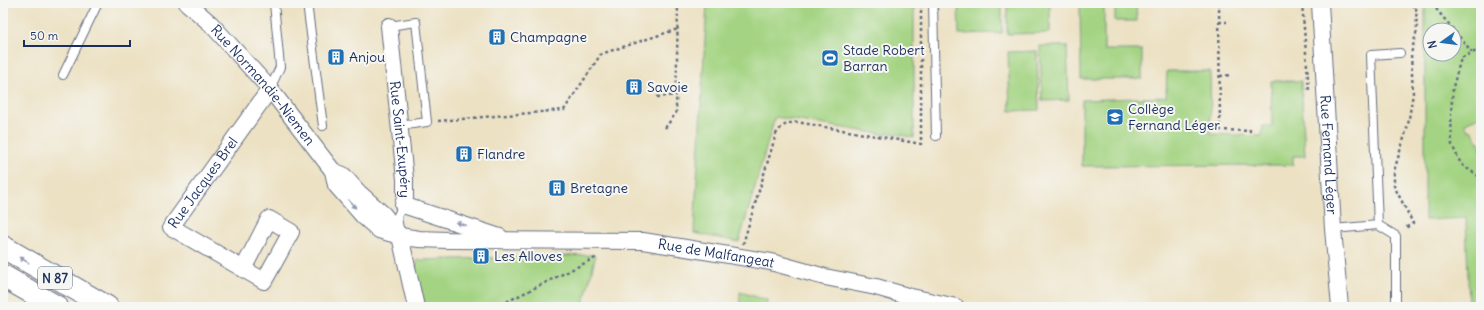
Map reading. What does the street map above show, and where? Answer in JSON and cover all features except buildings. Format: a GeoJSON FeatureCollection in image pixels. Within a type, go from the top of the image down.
{"type":"FeatureCollection","features":[{"type":"Feature","properties":{"kind":"highway","name":"N 87"},"geometry":{"type":"LineString","coordinates":[[3,248],[107,307]]}},
{"type":"Feature","properties":{"kind":"highway","name":"N 87"},"geometry":{"type":"LineString","coordinates":[[3,276],[57,307]]}},
{"type":"Feature","properties":{"kind":"street","name":"Rue Normandie-Niemen"},"geometry":{"type":"LineString","coordinates":[[187,3],[211,24],[270,89],[333,171],[336,185],[364,217],[379,230],[400,236]]}},
{"type":"Feature","properties":{"kind":"street","name":"Rue Fernand Léger"},"geometry":{"type":"LineString","coordinates":[[1320,3],[1333,229],[1340,307]]}},
{"type":"Feature","properties":{"kind":"street","name":"Rue Saint-Exupéry"},"geometry":{"type":"LineString","coordinates":[[389,26],[405,179],[405,198],[403,205]]}},
{"type":"Feature","properties":{"kind":"street","name":"Rue Jacques Brel"},"geometry":{"type":"LineString","coordinates":[[243,269],[171,227],[270,89]]}},
{"type":"Feature","properties":{"kind":"street","name":"Rue de Malfangeat"},"geometry":{"type":"LineString","coordinates":[[403,205],[470,226],[511,241]]}},
{"type":"Feature","properties":{"kind":"street","name":"Rue de Malfangeat"},"geometry":{"type":"LineString","coordinates":[[400,236],[425,240],[643,241],[742,256],[771,262],[826,277],[876,287],[906,302],[956,307]]}},
{"type":"Feature","properties":{"kind":"street"},"geometry":{"type":"LineString","coordinates":[[400,236],[416,307]]}},
{"type":"Feature","properties":{"kind":"lane"},"geometry":{"type":"LineString","coordinates":[[63,75],[98,3]]}},
{"type":"Feature","properties":{"kind":"lane"},"geometry":{"type":"LineString","coordinates":[[270,89],[280,67],[274,3]]}},
{"type":"Feature","properties":{"kind":"lane"},"geometry":{"type":"LineString","coordinates":[[307,3],[323,126]]}},
{"type":"Feature","properties":{"kind":"lane"},"geometry":{"type":"LineString","coordinates":[[933,3],[936,136]]}},
{"type":"Feature","properties":{"kind":"lane"},"geometry":{"type":"LineString","coordinates":[[389,26],[416,22],[427,122],[399,126]]}},
{"type":"Feature","properties":{"kind":"lane"},"geometry":{"type":"LineString","coordinates":[[1378,225],[1371,55],[1400,53]]}},
{"type":"Feature","properties":{"kind":"lane"},"geometry":{"type":"LineString","coordinates":[[400,236],[397,217],[403,205]]}},
{"type":"Feature","properties":{"kind":"lane"},"geometry":{"type":"LineString","coordinates":[[1333,229],[1378,225],[1396,236],[1396,307]]}},
{"type":"Feature","properties":{"kind":"path"},"geometry":{"type":"LineString","coordinates":[[665,128],[676,113],[678,3]]}},
{"type":"Feature","properties":{"kind":"path"},"geometry":{"type":"LineString","coordinates":[[742,256],[743,240],[776,134],[780,127],[785,124],[797,122],[921,144],[921,3]]}},
{"type":"Feature","properties":{"kind":"path"},"geometry":{"type":"LineString","coordinates":[[1219,3],[1220,130],[1250,131],[1249,126]]}},
{"type":"Feature","properties":{"kind":"path"},"geometry":{"type":"LineString","coordinates":[[1389,3],[1390,5],[1416,6],[1417,30],[1411,54],[1413,93],[1408,125],[1394,171],[1394,186],[1413,223],[1396,236]]}},
{"type":"Feature","properties":{"kind":"path"},"geometry":{"type":"LineString","coordinates":[[1434,3],[1437,10],[1472,52]]}},
{"type":"Feature","properties":{"kind":"path"},"geometry":{"type":"LineString","coordinates":[[1219,22],[1227,22]]}},
{"type":"Feature","properties":{"kind":"path"},"geometry":{"type":"LineString","coordinates":[[427,122],[564,110],[601,54],[678,29]]}},
{"type":"Feature","properties":{"kind":"path"},"geometry":{"type":"LineString","coordinates":[[1481,49],[1462,58],[1453,87],[1451,113],[1452,145],[1461,164],[1481,178]]}},
{"type":"Feature","properties":{"kind":"path"},"geometry":{"type":"LineString","coordinates":[[1220,76],[1231,75]]}},
{"type":"Feature","properties":{"kind":"path"},"geometry":{"type":"LineString","coordinates":[[657,97],[677,95]]}},
{"type":"Feature","properties":{"kind":"path"},"geometry":{"type":"LineString","coordinates":[[496,307],[595,258],[597,241]]}},
{"type":"Feature","properties":{"kind":"green space"},"geometry":{"type":"Polygon","coordinates":[[[707,3],[914,3],[914,138],[888,132],[887,135],[775,117],[739,242],[694,233],[707,3]]]}},
{"type":"Feature","properties":{"kind":"green space"},"geometry":{"type":"Polygon","coordinates":[[[958,3],[1002,3],[1002,33],[959,34],[958,3]]]}},
{"type":"Feature","properties":{"kind":"green space"},"geometry":{"type":"Polygon","coordinates":[[[1007,3],[1050,3],[1050,33],[1007,34],[1007,3]]]}},
{"type":"Feature","properties":{"kind":"green space"},"geometry":{"type":"Polygon","coordinates":[[[1080,3],[1104,3],[1104,50],[1142,50],[1142,79],[1081,79],[1080,3]]]}},
{"type":"Feature","properties":{"kind":"green space"},"geometry":{"type":"Polygon","coordinates":[[[1115,3],[1136,3],[1137,21],[1115,21],[1115,3]]]}},
{"type":"Feature","properties":{"kind":"green space"},"geometry":{"type":"Polygon","coordinates":[[[1425,3],[1481,3],[1481,116],[1465,123],[1467,129],[1472,131],[1481,146],[1481,307],[1469,307],[1466,218],[1425,220],[1425,62],[1462,62],[1462,22],[1425,22],[1425,3]]]}},
{"type":"Feature","properties":{"kind":"green space"},"geometry":{"type":"Polygon","coordinates":[[[1040,46],[1067,46],[1069,100],[1042,101],[1040,46]]]}},
{"type":"Feature","properties":{"kind":"green space"},"geometry":{"type":"Polygon","coordinates":[[[1037,51],[1039,110],[1010,111],[1008,52],[1037,51]]]}},
{"type":"Feature","properties":{"kind":"green space"},"geometry":{"type":"Polygon","coordinates":[[[1167,71],[1210,71],[1211,134],[1262,136],[1263,126],[1272,126],[1271,81],[1301,81],[1305,156],[1293,156],[1293,165],[1082,166],[1082,100],[1166,97],[1167,71]]]}},
{"type":"Feature","properties":{"kind":"green space"},"geometry":{"type":"Polygon","coordinates":[[[594,255],[595,258],[583,307],[425,307],[415,269],[418,260],[594,255]]]}},
{"type":"Feature","properties":{"kind":"green space"},"geometry":{"type":"Polygon","coordinates":[[[740,292],[767,300],[766,307],[740,307],[740,292]]]}},
{"type":"Feature","properties":{"kind":"place","name":"Champagne"},"geometry":{"type":"Point","coordinates":[497,37]}},
{"type":"Feature","properties":{"kind":"place","name":"Anjou"},"geometry":{"type":"Point","coordinates":[336,57]}},
{"type":"Feature","properties":{"kind":"place","name":"Stade Robert Barran"},"geometry":{"type":"Point","coordinates":[830,58]}},
{"type":"Feature","properties":{"kind":"place","name":"Savoie"},"geometry":{"type":"Point","coordinates":[634,87]}},
{"type":"Feature","properties":{"kind":"place","name":"Collège Fernand Léger"},"geometry":{"type":"Point","coordinates":[1115,117]}},
{"type":"Feature","properties":{"kind":"place","name":"Flandre"},"geometry":{"type":"Point","coordinates":[464,154]}},
{"type":"Feature","properties":{"kind":"place","name":"Bretagne"},"geometry":{"type":"Point","coordinates":[557,188]}},
{"type":"Feature","properties":{"kind":"place","name":"Les Alloves"},"geometry":{"type":"Point","coordinates":[481,256]}}]}
